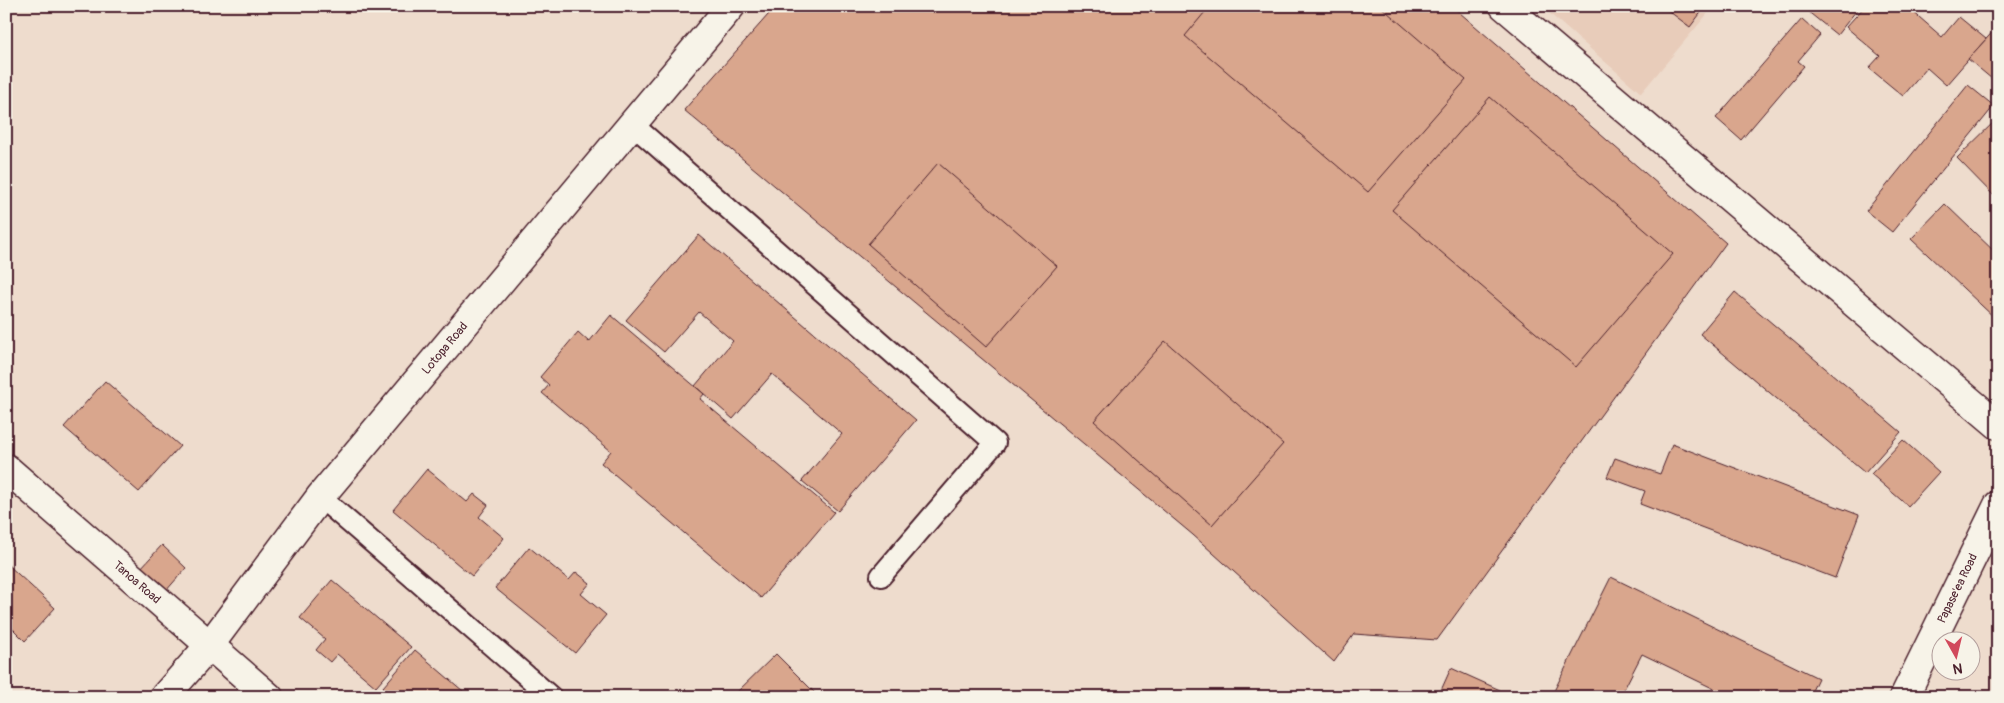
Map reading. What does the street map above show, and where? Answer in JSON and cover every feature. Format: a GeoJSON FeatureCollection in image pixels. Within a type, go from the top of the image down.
{"type":"FeatureCollection","features":[{"type":"Feature","properties":{"kind":"street","name":"Lotopa Road"},"geometry":{"type":"LineString","coordinates":[[164,697],[209,646],[320,497],[731,6]]}},
{"type":"Feature","properties":{"kind":"street"},"geometry":{"type":"LineString","coordinates":[[1504,6],[1998,426]]}},
{"type":"Feature","properties":{"kind":"street","name":"Tanoa Road"},"geometry":{"type":"LineString","coordinates":[[6,468],[269,697]]}},
{"type":"Feature","properties":{"kind":"street","name":"Papase'ea Road"},"geometry":{"type":"LineString","coordinates":[[1904,697],[1998,505]]}},
{"type":"Feature","properties":{"kind":"lane"},"geometry":{"type":"LineString","coordinates":[[632,124],[995,443],[880,576]]}},
{"type":"Feature","properties":{"kind":"lane"},"geometry":{"type":"LineString","coordinates":[[320,497],[551,697]]}},
{"type":"Feature","properties":{"kind":"shaded area"},"geometry":{"type":"Polygon","coordinates":[[[1541,6],[1714,6],[1641,93],[1541,6]]]}},
{"type":"Feature","properties":{"kind":"building"},"geometry":{"type":"Polygon","coordinates":[[[776,6],[1452,6],[1726,243],[1437,640],[1354,634],[1334,662],[1193,535],[684,110],[776,6]]]}},
{"type":"Feature","properties":{"kind":"building"},"geometry":{"type":"Polygon","coordinates":[[[1210,6],[1380,6],[1466,80],[1368,192],[1185,36],[1210,6]]]}},
{"type":"Feature","properties":{"kind":"building"},"geometry":{"type":"Polygon","coordinates":[[[1662,6],[1706,6],[1690,27],[1662,6]]]}},
{"type":"Feature","properties":{"kind":"building"},"geometry":{"type":"Polygon","coordinates":[[[1810,6],[1860,6],[1837,35],[1806,10],[1810,6]]]}},
{"type":"Feature","properties":{"kind":"building"},"geometry":{"type":"Polygon","coordinates":[[[1865,6],[1881,6],[1883,8],[1885,6],[1914,6],[1911,10],[1942,37],[1959,17],[1986,39],[1946,85],[1927,68],[1903,96],[1869,68],[1880,56],[1846,27],[1865,6]]]}},
{"type":"Feature","properties":{"kind":"building"},"geometry":{"type":"Polygon","coordinates":[[[1802,19],[1820,35],[1798,61],[1804,66],[1741,140],[1716,118],[1802,19]]]}},
{"type":"Feature","properties":{"kind":"building"},"geometry":{"type":"Polygon","coordinates":[[[1998,26],[1998,84],[1968,59],[1998,26]]]}},
{"type":"Feature","properties":{"kind":"building"},"geometry":{"type":"Polygon","coordinates":[[[1968,85],[1994,106],[1892,232],[1866,211],[1968,85]]]}},
{"type":"Feature","properties":{"kind":"building"},"geometry":{"type":"Polygon","coordinates":[[[1490,97],[1673,254],[1576,367],[1392,210],[1490,97]]]}},
{"type":"Feature","properties":{"kind":"building"},"geometry":{"type":"Polygon","coordinates":[[[1998,118],[1998,200],[1957,158],[1998,118]]]}},
{"type":"Feature","properties":{"kind":"building"},"geometry":{"type":"Polygon","coordinates":[[[938,163],[1057,266],[986,347],[868,244],[938,163]]]}},
{"type":"Feature","properties":{"kind":"building"},"geometry":{"type":"Polygon","coordinates":[[[1945,204],[1998,255],[1998,321],[1911,239],[1945,204]]]}},
{"type":"Feature","properties":{"kind":"building"},"geometry":{"type":"Polygon","coordinates":[[[699,235],[916,420],[838,511],[802,481],[842,434],[772,374],[733,419],[695,386],[733,341],[699,312],[664,352],[626,320],[699,235]]]}},
{"type":"Feature","properties":{"kind":"building"},"geometry":{"type":"Polygon","coordinates":[[[1735,292],[1901,432],[1865,473],[1700,334],[1735,292]]]}},
{"type":"Feature","properties":{"kind":"building"},"geometry":{"type":"Polygon","coordinates":[[[611,315],[704,394],[700,399],[834,512],[761,598],[601,463],[611,451],[542,393],[549,385],[540,377],[578,332],[589,342],[611,315]]]}},
{"type":"Feature","properties":{"kind":"building"},"geometry":{"type":"Polygon","coordinates":[[[1165,341],[1283,444],[1212,525],[1094,421],[1165,341]]]}},
{"type":"Feature","properties":{"kind":"building"},"geometry":{"type":"Polygon","coordinates":[[[105,381],[180,446],[139,492],[64,427],[105,381]]]}},
{"type":"Feature","properties":{"kind":"building"},"geometry":{"type":"Polygon","coordinates":[[[1903,440],[1939,472],[1908,506],[1871,474],[1903,440]]]}},
{"type":"Feature","properties":{"kind":"building"},"geometry":{"type":"Polygon","coordinates":[[[1672,444],[1859,515],[1835,578],[1640,504],[1645,491],[1607,477],[1615,458],[1660,474],[1672,444]]]}},
{"type":"Feature","properties":{"kind":"building"},"geometry":{"type":"Polygon","coordinates":[[[427,469],[467,502],[474,494],[488,505],[479,517],[504,538],[472,576],[393,510],[427,469]]]}},
{"type":"Feature","properties":{"kind":"building"},"geometry":{"type":"Polygon","coordinates":[[[162,545],[186,568],[165,592],[140,569],[162,545]]]}},
{"type":"Feature","properties":{"kind":"building"},"geometry":{"type":"Polygon","coordinates":[[[529,547],[569,580],[576,572],[590,583],[581,594],[606,615],[575,653],[495,588],[529,547]]]}},
{"type":"Feature","properties":{"kind":"building"},"geometry":{"type":"Polygon","coordinates":[[[6,563],[55,608],[25,641],[12,628],[6,634],[6,563]]]}},
{"type":"Feature","properties":{"kind":"building"},"geometry":{"type":"Polygon","coordinates":[[[1611,577],[1818,678],[1809,697],[1731,697],[1642,654],[1620,697],[1551,697],[1611,577]]]}},
{"type":"Feature","properties":{"kind":"building"},"geometry":{"type":"Polygon","coordinates":[[[332,580],[411,647],[376,687],[337,654],[330,662],[316,650],[325,639],[300,618],[332,580]]]}},
{"type":"Feature","properties":{"kind":"building"},"geometry":{"type":"Polygon","coordinates":[[[415,650],[470,697],[393,697],[383,687],[415,650]]]}},
{"type":"Feature","properties":{"kind":"building"},"geometry":{"type":"Polygon","coordinates":[[[776,654],[819,697],[740,697],[736,693],[776,654]]]}},
{"type":"Feature","properties":{"kind":"building"},"geometry":{"type":"Polygon","coordinates":[[[1451,668],[1500,690],[1496,697],[1438,697],[1451,668]]]}}]}
